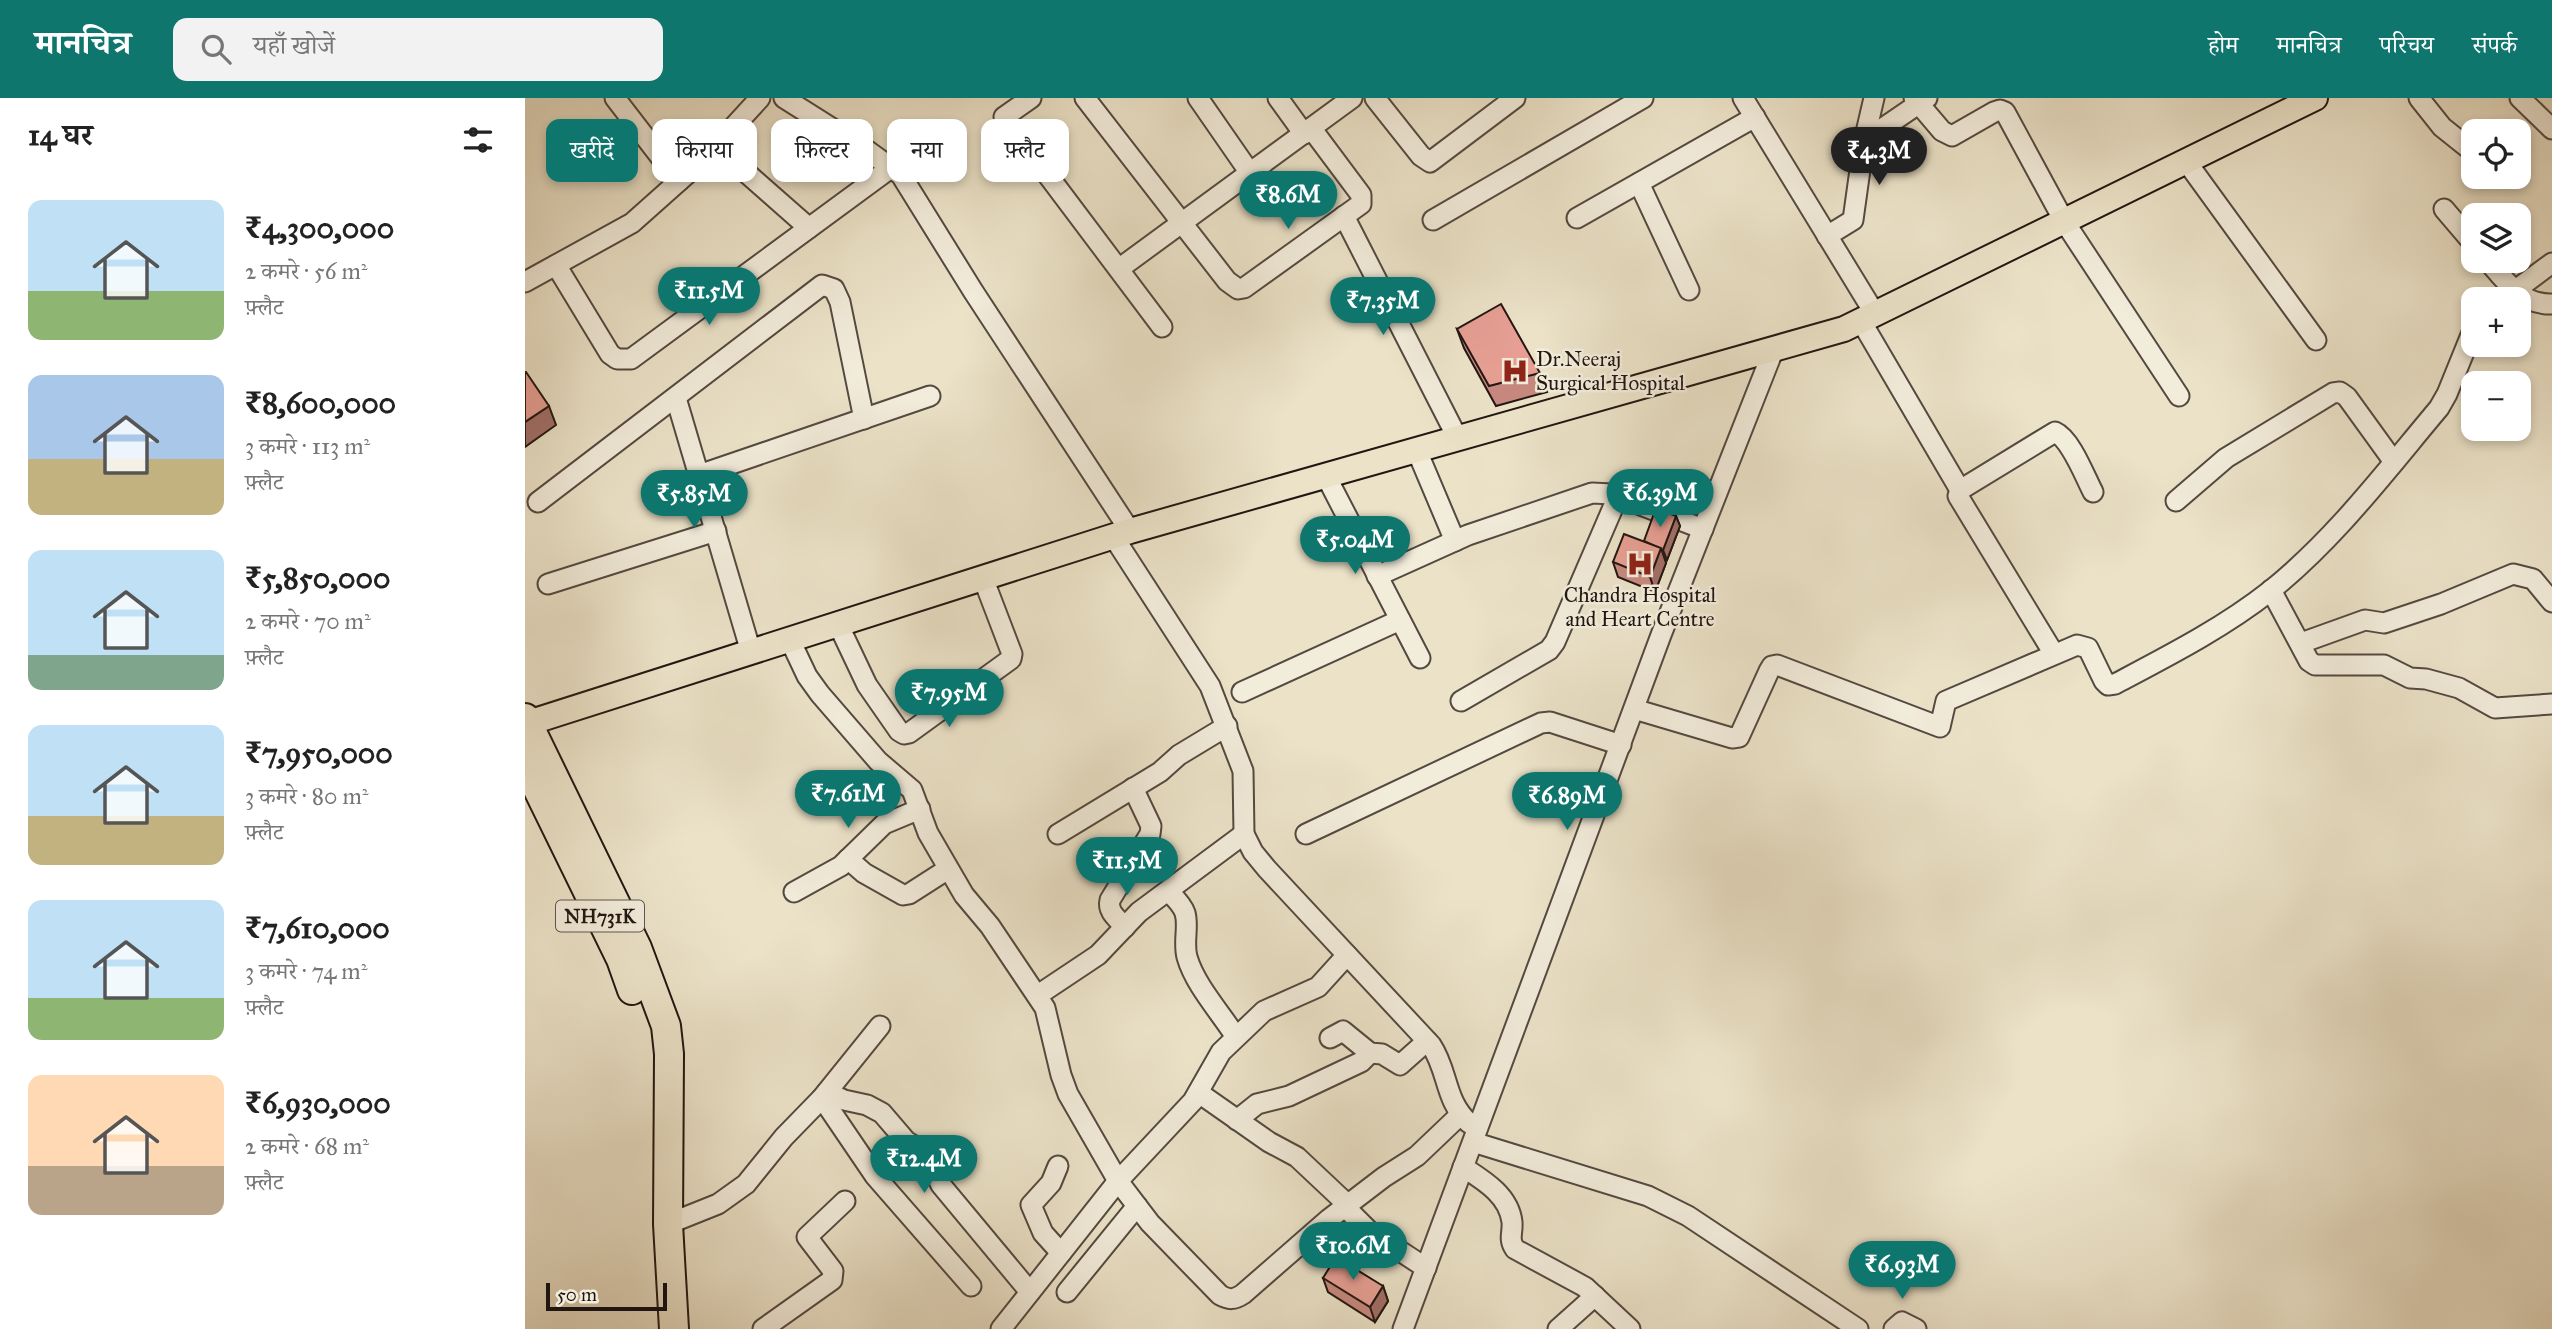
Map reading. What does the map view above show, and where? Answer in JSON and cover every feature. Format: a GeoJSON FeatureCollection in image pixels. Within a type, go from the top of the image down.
{"type":"FeatureCollection","features":[{"type":"Feature","properties":{"kind":"highway","name":"NH731K"},"geometry":{"type":"LineString","coordinates":[[526,722],[637,948],[666,1026],[669,1054],[668,1224],[674,1329]]}},
{"type":"Feature","properties":{"kind":"highway","name":"NH731K"},"geometry":{"type":"LineString","coordinates":[[525,764],[621,959],[657,1057],[667,1072]]}},
{"type":"Feature","properties":{"kind":"main road"},"geometry":{"type":"LineString","coordinates":[[526,722],[1122,534],[1844,330],[2315,98]]}},
{"type":"Feature","properties":{"kind":"street"},"geometry":{"type":"LineString","coordinates":[[615,98],[652,146]]}},
{"type":"Feature","properties":{"kind":"street"},"geometry":{"type":"LineString","coordinates":[[741,119],[760,98]]}},
{"type":"Feature","properties":{"kind":"street"},"geometry":{"type":"LineString","coordinates":[[784,98],[887,163]]}},
{"type":"Feature","properties":{"kind":"street"},"geometry":{"type":"LineString","coordinates":[[1031,98],[1005,117],[1163,327]]}},
{"type":"Feature","properties":{"kind":"street"},"geometry":{"type":"LineString","coordinates":[[1085,98],[1227,281],[1238,289],[1244,288],[1361,204],[1361,195],[1278,98]]}},
{"type":"Feature","properties":{"kind":"street"},"geometry":{"type":"LineString","coordinates":[[1198,98],[1249,173]]}},
{"type":"Feature","properties":{"kind":"street"},"geometry":{"type":"LineString","coordinates":[[1119,268],[1352,98]]}},
{"type":"Feature","properties":{"kind":"street"},"geometry":{"type":"LineString","coordinates":[[1375,98],[1421,156],[1430,162],[1515,98]]}},
{"type":"Feature","properties":{"kind":"street"},"geometry":{"type":"LineString","coordinates":[[1433,220],[1643,98]]}},
{"type":"Feature","properties":{"kind":"street"},"geometry":{"type":"LineString","coordinates":[[1743,98],[1827,236],[1959,489],[1958,496],[2054,654]]}},
{"type":"Feature","properties":{"kind":"street"},"geometry":{"type":"LineString","coordinates":[[1827,236],[1853,220],[1864,141],[1874,98]]}},
{"type":"Feature","properties":{"kind":"street"},"geometry":{"type":"LineString","coordinates":[[2419,98],[2442,127],[2461,142]]}},
{"type":"Feature","properties":{"kind":"street"},"geometry":{"type":"LineString","coordinates":[[2520,98],[2552,128]]}},
{"type":"Feature","properties":{"kind":"street"},"geometry":{"type":"LineString","coordinates":[[1864,141],[1920,100],[1942,131],[1952,136],[1994,112],[2005,112],[2064,221],[2179,396]]}},
{"type":"Feature","properties":{"kind":"street"},"geometry":{"type":"LineString","coordinates":[[1577,218],[1755,117]]}},
{"type":"Feature","properties":{"kind":"street"},"geometry":{"type":"LineString","coordinates":[[2186,162],[2316,340]]}},
{"type":"Feature","properties":{"kind":"street"},"geometry":{"type":"LineString","coordinates":[[556,265],[610,354],[623,361],[631,359],[887,171]]}},
{"type":"Feature","properties":{"kind":"street"},"geometry":{"type":"LineString","coordinates":[[525,282],[632,223],[678,182]]}},
{"type":"Feature","properties":{"kind":"street"},"geometry":{"type":"LineString","coordinates":[[757,182],[809,228]]}},
{"type":"Feature","properties":{"kind":"street"},"geometry":{"type":"LineString","coordinates":[[905,182],[1122,534],[1203,674],[1227,726],[1243,771],[1244,834],[1253,852],[1427,1041],[1437,1054],[1454,1105],[1475,1136],[1667,1205],[1688,1216],[1858,1329]]}},
{"type":"Feature","properties":{"kind":"street"},"geometry":{"type":"LineString","coordinates":[[1639,183],[1689,290]]}},
{"type":"Feature","properties":{"kind":"street"},"geometry":{"type":"LineString","coordinates":[[2444,209],[2461,229]]}},
{"type":"Feature","properties":{"kind":"street"},"geometry":{"type":"LineString","coordinates":[[1344,216],[1458,439]]}},
{"type":"Feature","properties":{"kind":"street"},"geometry":{"type":"LineString","coordinates":[[2520,287],[2552,263]]}},
{"type":"Feature","properties":{"kind":"street"},"geometry":{"type":"LineString","coordinates":[[538,502],[823,285],[834,289],[839,302],[864,419]]}},
{"type":"Feature","properties":{"kind":"street"},"geometry":{"type":"LineString","coordinates":[[2531,300],[2552,304]]}},
{"type":"Feature","properties":{"kind":"street"},"geometry":{"type":"LineString","coordinates":[[1403,1329],[1634,709],[1773,351]]}},
{"type":"Feature","properties":{"kind":"street"},"geometry":{"type":"LineString","coordinates":[[1634,709],[1732,738],[1739,737],[1769,671],[1772,666],[1777,665],[1940,727],[1946,701],[2077,645],[2088,648],[2104,681],[2108,685],[2115,684],[2172,654],[2252,605],[2271,590],[2347,517],[2439,408],[2462,357]]}},
{"type":"Feature","properties":{"kind":"street"},"geometry":{"type":"LineString","coordinates":[[2176,501],[2226,458],[2333,393],[2340,392],[2347,397],[2394,461]]}},
{"type":"Feature","properties":{"kind":"street"},"geometry":{"type":"LineString","coordinates":[[699,475],[930,396]]}},
{"type":"Feature","properties":{"kind":"street"},"geometry":{"type":"LineString","coordinates":[[676,398],[751,652]]}},
{"type":"Feature","properties":{"kind":"street"},"geometry":{"type":"LineString","coordinates":[[1959,489],[2055,432],[2067,443],[2093,492]]}},
{"type":"Feature","properties":{"kind":"street"},"geometry":{"type":"LineString","coordinates":[[1417,451],[1455,541]]}},
{"type":"Feature","properties":{"kind":"street"},"geometry":{"type":"LineString","coordinates":[[1326,476],[1420,658]]}},
{"type":"Feature","properties":{"kind":"street"},"geometry":{"type":"LineString","coordinates":[[1377,576],[1455,541],[1592,493],[1603,492],[1618,496],[1703,529]]}},
{"type":"Feature","properties":{"kind":"street"},"geometry":{"type":"LineString","coordinates":[[1461,701],[1549,650],[1555,642],[1618,496]]}},
{"type":"Feature","properties":{"kind":"street"},"geometry":{"type":"LineString","coordinates":[[548,584],[716,531]]}},
{"type":"Feature","properties":{"kind":"street"},"geometry":{"type":"LineString","coordinates":[[2301,643],[2365,620],[2384,623],[2441,604],[2513,574],[2533,579],[2552,602]]}},
{"type":"Feature","properties":{"kind":"street"},"geometry":{"type":"LineString","coordinates":[[838,624],[867,685],[898,731],[909,733],[1011,659],[1012,654],[983,578]]}},
{"type":"Feature","properties":{"kind":"street"},"geometry":{"type":"LineString","coordinates":[[2271,590],[2309,661],[2315,664],[2383,665],[2410,678],[2459,688],[2495,708],[2552,704]]}},
{"type":"Feature","properties":{"kind":"street"},"geometry":{"type":"LineString","coordinates":[[1242,692],[1400,620]]}},
{"type":"Feature","properties":{"kind":"street"},"geometry":{"type":"LineString","coordinates":[[790,640],[807,676],[820,694],[878,761],[906,783],[916,798],[927,833],[964,895],[990,926],[1038,995],[1048,1016],[1068,1094],[1118,1181],[1137,1206],[1220,1295],[1235,1299],[1243,1294],[1346,1206],[1417,1156],[1461,1115]]}},
{"type":"Feature","properties":{"kind":"street"},"geometry":{"type":"LineString","coordinates":[[1307,834],[1541,723],[1550,722],[1621,745]]}},
{"type":"Feature","properties":{"kind":"street"},"geometry":{"type":"LineString","coordinates":[[1058,834],[1227,726]]}},
{"type":"Feature","properties":{"kind":"street"},"geometry":{"type":"LineString","coordinates":[[1125,927],[1111,912],[1110,901],[1147,841],[1151,826],[1133,788]]}},
{"type":"Feature","properties":{"kind":"street"},"geometry":{"type":"LineString","coordinates":[[794,892],[832,873],[884,824],[920,809]]}},
{"type":"Feature","properties":{"kind":"street"},"geometry":{"type":"LineString","coordinates":[[1038,995],[1109,946],[1139,912],[1244,834]]}},
{"type":"Feature","properties":{"kind":"street"},"geometry":{"type":"LineString","coordinates":[[848,859],[864,873],[903,895],[909,894],[948,869]]}},
{"type":"Feature","properties":{"kind":"street"},"geometry":{"type":"LineString","coordinates":[[1168,891],[1186,916],[1188,959],[1200,983],[1236,1037]]}},
{"type":"Feature","properties":{"kind":"street"},"geometry":{"type":"LineString","coordinates":[[1001,1329],[1118,1181],[1199,1093],[1215,1060],[1236,1037],[1264,1011],[1318,987],[1347,955]]}},
{"type":"Feature","properties":{"kind":"street"},"geometry":{"type":"LineString","coordinates":[[668,1224],[729,1198],[746,1184],[784,1137],[825,1095],[880,1026]]}},
{"type":"Feature","properties":{"kind":"street"},"geometry":{"type":"LineString","coordinates":[[1331,1038],[1343,1031],[1370,1053],[1382,1054],[1400,1065],[1427,1041]]}},
{"type":"Feature","properties":{"kind":"street"},"geometry":{"type":"LineString","coordinates":[[1237,1120],[1257,1104],[1289,1096],[1361,1062],[1370,1053]]}},
{"type":"Feature","properties":{"kind":"street"},"geometry":{"type":"LineString","coordinates":[[1199,1093],[1269,1142],[1297,1157],[1368,1230],[1426,1268]]}},
{"type":"Feature","properties":{"kind":"street"},"geometry":{"type":"LineString","coordinates":[[825,1095],[875,1175],[971,1286]]}},
{"type":"Feature","properties":{"kind":"street"},"geometry":{"type":"LineString","coordinates":[[825,1095],[867,1105],[882,1113],[906,1141],[916,1147],[931,1163],[941,1185],[1030,1293]]}},
{"type":"Feature","properties":{"kind":"street"},"geometry":{"type":"LineString","coordinates":[[1058,1166],[1051,1183],[1031,1205],[1043,1233],[1061,1253]]}},
{"type":"Feature","properties":{"kind":"street"},"geometry":{"type":"LineString","coordinates":[[1463,1167],[1489,1185],[1507,1207],[1512,1220],[1510,1238],[1515,1249],[1585,1287],[1630,1329]]}},
{"type":"Feature","properties":{"kind":"street"},"geometry":{"type":"LineString","coordinates":[[763,1329],[832,1280],[833,1271],[807,1237],[845,1201]]}},
{"type":"Feature","properties":{"kind":"street"},"geometry":{"type":"LineString","coordinates":[[1067,1292],[1137,1206]]}},
{"type":"Feature","properties":{"kind":"street"},"geometry":{"type":"LineString","coordinates":[[1558,1329],[1595,1296]]}},
{"type":"Feature","properties":{"kind":"street"},"geometry":{"type":"LineString","coordinates":[[1894,1329],[1902,1322],[1916,1329]]}},
{"type":"Feature","properties":{"kind":"building"},"geometry":{"type":"Polygon","coordinates":[[[1501,304],[1540,373],[1489,386],[1457,329],[1501,304]]]}},
{"type":"Feature","properties":{"kind":"building"},"geometry":{"type":"Polygon","coordinates":[[[525,372],[549,406],[525,422],[525,372]]]}},
{"type":"Feature","properties":{"kind":"building"},"geometry":{"type":"Polygon","coordinates":[[[1656,508],[1676,516],[1663,550],[1644,541],[1656,508]]]}},
{"type":"Feature","properties":{"kind":"building"},"geometry":{"type":"Polygon","coordinates":[[[1624,534],[1661,548],[1650,577],[1613,562],[1624,534]]]}},
{"type":"Feature","properties":{"kind":"building"},"geometry":{"type":"Polygon","coordinates":[[[1336,1257],[1383,1286],[1370,1307],[1323,1278],[1336,1257]]]}},
{"type":"Feature","properties":{"kind":"place","name":"Dr.Neeraj Surgical Hospital"},"geometry":{"type":"Point","coordinates":[1515,371]}},
{"type":"Feature","properties":{"kind":"place","name":"Chandra Hospital and Heart Centre"},"geometry":{"type":"Point","coordinates":[1640,564]}}]}
